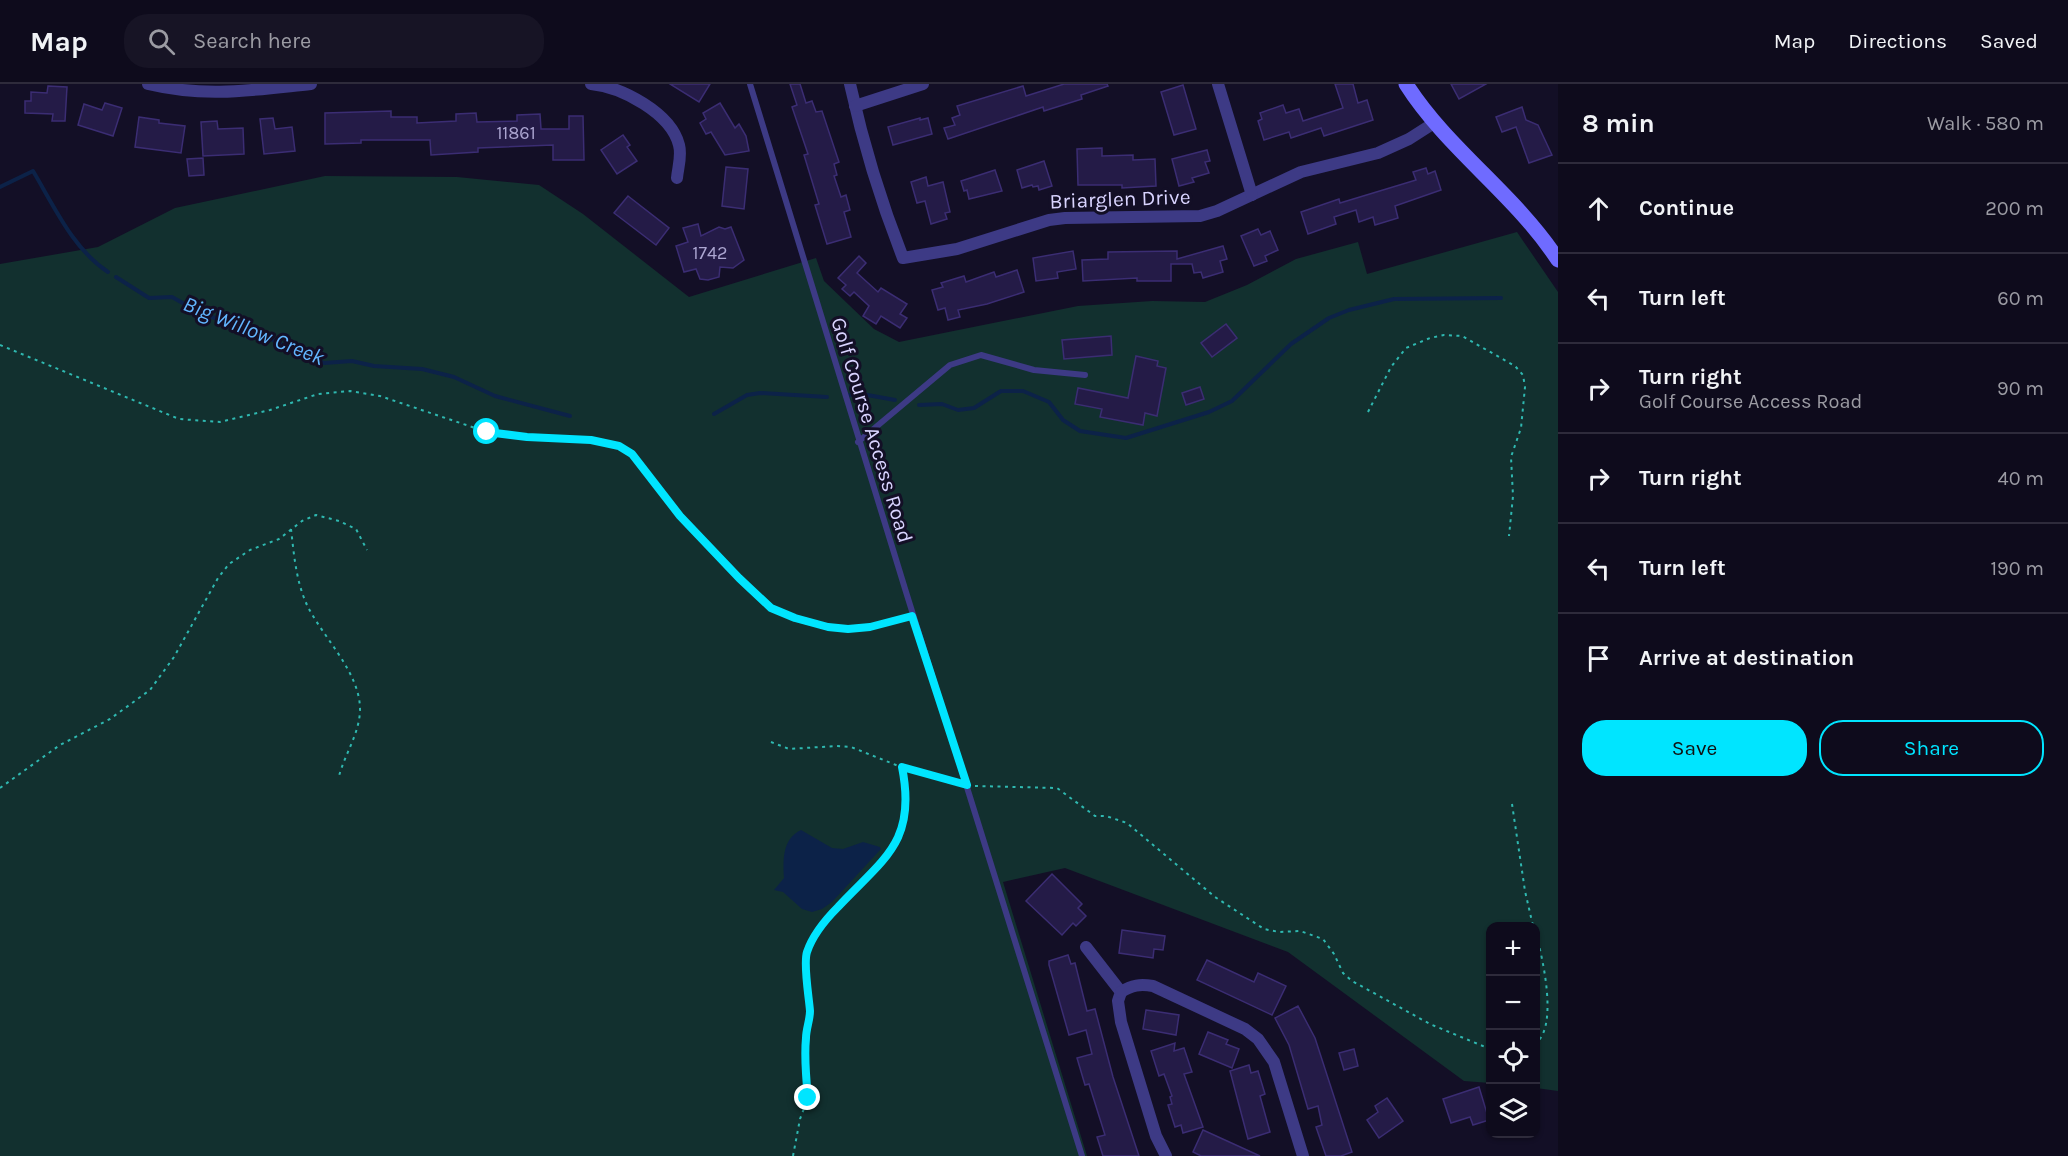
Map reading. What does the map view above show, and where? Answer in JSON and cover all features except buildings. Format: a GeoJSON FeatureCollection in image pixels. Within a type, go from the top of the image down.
{"type":"FeatureCollection","features":[{"type":"Feature","properties":{"kind":"main road"},"geometry":{"type":"LineString","coordinates":[[1406,84],[1434,123],[1524,215],[1558,260]]}},
{"type":"Feature","properties":{"kind":"street"},"geometry":{"type":"LineString","coordinates":[[148,84],[198,93],[251,91],[311,84]]}},
{"type":"Feature","properties":{"kind":"street"},"geometry":{"type":"LineString","coordinates":[[591,84],[602,85],[641,101],[674,132],[680,148],[676,178]]}},
{"type":"Feature","properties":{"kind":"street","name":"Briarglen Drive"},"geometry":{"type":"LineString","coordinates":[[850,84],[891,226],[903,258],[957,249],[1049,220],[1200,216],[1217,211],[1301,172],[1378,153],[1434,123]]}},
{"type":"Feature","properties":{"kind":"street"},"geometry":{"type":"LineString","coordinates":[[855,106],[923,84]]}},
{"type":"Feature","properties":{"kind":"street"},"geometry":{"type":"LineString","coordinates":[[1218,84],[1252,195]]}},
{"type":"Feature","properties":{"kind":"street"},"geometry":{"type":"LineString","coordinates":[[1086,947],[1121,992]]}},
{"type":"Feature","properties":{"kind":"street"},"geometry":{"type":"LineString","coordinates":[[1166,1156],[1156,1136],[1121,1022],[1118,1001],[1121,992],[1141,984],[1153,986],[1245,1029],[1258,1039],[1274,1062],[1303,1156]]}},
{"type":"Feature","properties":{"kind":"lane","name":"Golf Course Access Road"},"geometry":{"type":"LineString","coordinates":[[750,84],[858,442],[1082,1156]]}},
{"type":"Feature","properties":{"kind":"lane"},"geometry":{"type":"LineString","coordinates":[[858,442],[950,365],[981,355],[1034,370],[1085,375]]}},
{"type":"Feature","properties":{"kind":"path"},"geometry":{"type":"LineString","coordinates":[[1368,412],[1382,381],[1406,348],[1430,338],[1444,335],[1462,336],[1515,366],[1523,375],[1525,387],[1521,428],[1511,457],[1513,496],[1509,536]]}},
{"type":"Feature","properties":{"kind":"path"},"geometry":{"type":"LineString","coordinates":[[0,345],[179,419],[220,422],[270,410],[318,394],[350,391],[380,396],[487,432],[607,442],[632,454],[680,516],[771,608],[795,618],[828,627],[848,629],[870,627],[912,616]]}},
{"type":"Feature","properties":{"kind":"path"},"geometry":{"type":"LineString","coordinates":[[0,788],[60,746],[110,719],[150,690],[174,657],[218,578],[229,564],[250,550],[279,539],[302,521],[316,515],[339,520],[356,529],[367,550]]}},
{"type":"Feature","properties":{"kind":"path"},"geometry":{"type":"LineString","coordinates":[[291,529],[299,583],[308,606],[353,681],[360,708],[359,729],[345,757],[339,776]]}},
{"type":"Feature","properties":{"kind":"path"},"geometry":{"type":"LineString","coordinates":[[771,742],[789,749],[851,747],[902,767],[967,785],[1057,788],[1095,816],[1106,816],[1127,823],[1215,897],[1264,929],[1300,932],[1323,939],[1334,954],[1343,973],[1352,981],[1430,1024],[1486,1047]]}},
{"type":"Feature","properties":{"kind":"path"},"geometry":{"type":"LineString","coordinates":[[793,1156],[800,1119],[808,1098],[806,1037],[810,1014],[806,954],[821,924],[883,863],[899,836],[904,825],[906,789],[902,767]]}},
{"type":"Feature","properties":{"kind":"path"},"geometry":{"type":"LineString","coordinates":[[1512,804],[1532,922]]}},
{"type":"Feature","properties":{"kind":"path"},"geometry":{"type":"LineString","coordinates":[[1540,952],[1549,1016],[1540,1040]]}},
{"type":"Feature","properties":{"kind":"green space"},"geometry":{"type":"Polygon","coordinates":[[[325,176],[457,177],[539,185],[583,214],[689,297],[816,258],[824,281],[874,329],[899,342],[1078,306],[1152,301],[1205,302],[1247,285],[1296,259],[1358,242],[1367,274],[1517,232],[1558,292],[1558,1091],[1540,1089],[1540,922],[1486,922],[1486,1083],[1464,1081],[1288,952],[1065,868],[1003,882],[1087,1156],[0,1156],[0,264],[98,247],[175,208],[325,176]]]}},
{"type":"Feature","properties":{"kind":"water"},"geometry":{"type":"Polygon","coordinates":[[[801,830],[832,848],[843,849],[863,842],[881,849],[832,902],[812,912],[802,909],[783,892],[774,890],[784,878],[784,857],[787,844],[801,830]]]}},
{"type":"Feature","properties":{"kind":"waterway","name":"Big Willow Creek"},"geometry":{"type":"LineString","coordinates":[[0,187],[33,171],[74,239],[108,272]]}},
{"type":"Feature","properties":{"kind":"waterway","name":"Big Willow Creek"},"geometry":{"type":"LineString","coordinates":[[116,277],[149,298],[172,297],[204,315],[251,328],[288,348],[324,363],[352,361],[374,366],[422,369],[454,377],[495,396],[570,416]]}},
{"type":"Feature","properties":{"kind":"waterway","name":"Big Willow Creek"},"geometry":{"type":"LineString","coordinates":[[919,405],[942,404],[958,410],[974,408],[1001,391],[1023,391],[1049,402],[1063,420],[1080,431],[1126,438],[1209,412],[1232,401],[1291,344],[1329,318],[1349,310],[1394,299],[1501,298]]}},
{"type":"Feature","properties":{"kind":"waterway","name":"Big Willow Creek"},"geometry":{"type":"LineString","coordinates":[[714,414],[747,395],[760,393],[827,397]]}},
{"type":"Feature","properties":{"kind":"waterway","name":"Big Willow Creek"},"geometry":{"type":"LineString","coordinates":[[849,395],[862,394],[895,400]]}},
{"type":"Feature","properties":{"kind":"route"},"geometry":{"type":"LineString","coordinates":[[487,432],[607,442],[632,454],[680,516],[771,608],[795,618],[828,627],[848,629],[870,627],[912,616],[967,785],[902,767],[906,789],[904,825],[899,836],[883,863],[821,924],[806,954],[810,1014],[806,1037],[808,1098]]}}]}
